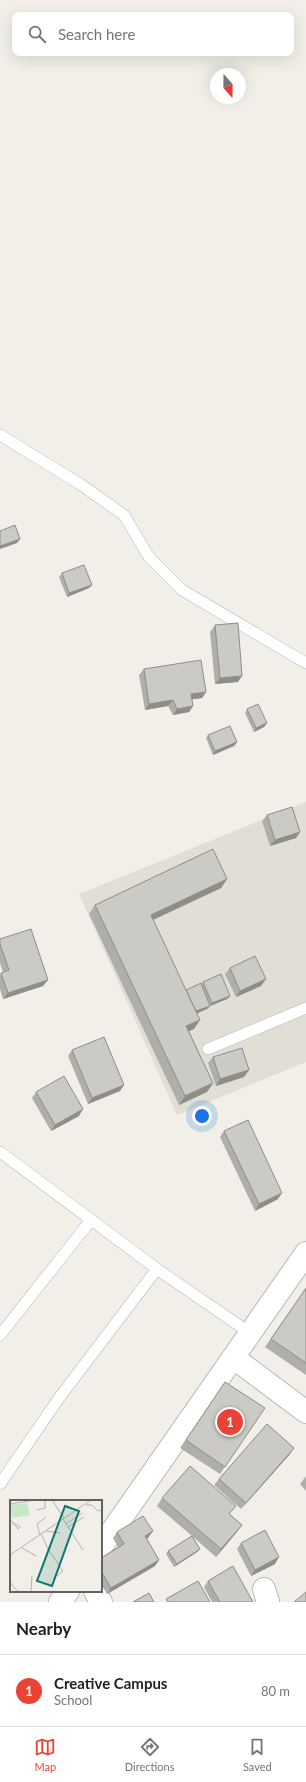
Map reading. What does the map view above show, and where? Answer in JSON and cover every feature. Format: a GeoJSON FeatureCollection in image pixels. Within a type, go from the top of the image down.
{"type":"FeatureCollection","features":[{"type":"Feature","properties":{"kind":"street"},"geometry":{"type":"LineString","coordinates":[[102,1546],[306,1253]]}},
{"type":"Feature","properties":{"kind":"street"},"geometry":{"type":"LineString","coordinates":[[234,1358],[306,1412]]}},
{"type":"Feature","properties":{"kind":"street"},"geometry":{"type":"LineString","coordinates":[[60,1602],[67,1592]]}},
{"type":"Feature","properties":{"kind":"street"},"geometry":{"type":"LineString","coordinates":[[96,1592],[101,1602]]}},
{"type":"Feature","properties":{"kind":"lane"},"geometry":{"type":"LineString","coordinates":[[0,435],[80,484],[124,514],[149,557],[182,590],[306,663]]}},
{"type":"Feature","properties":{"kind":"lane"},"geometry":{"type":"LineString","coordinates":[[208,1049],[306,1008]]}},
{"type":"Feature","properties":{"kind":"lane"},"geometry":{"type":"LineString","coordinates":[[0,1152],[158,1269],[250,1333]]}},
{"type":"Feature","properties":{"kind":"lane"},"geometry":{"type":"LineString","coordinates":[[0,1335],[91,1220]]}},
{"type":"Feature","properties":{"kind":"lane"},"geometry":{"type":"LineString","coordinates":[[0,1484],[59,1398],[158,1269]]}},
{"type":"Feature","properties":{"kind":"shaded area"},"geometry":{"type":"Polygon","coordinates":[[[306,802],[306,1062],[177,1115],[79,894],[306,802]]]}},
{"type":"Feature","properties":{"kind":"building"},"geometry":{"type":"Polygon","coordinates":[[[15,525],[20,539],[0,546],[0,531],[15,525]]]}},
{"type":"Feature","properties":{"kind":"building"},"geometry":{"type":"Polygon","coordinates":[[[84,565],[92,585],[69,593],[62,573],[84,565]]]}},
{"type":"Feature","properties":{"kind":"building"},"geometry":{"type":"Polygon","coordinates":[[[238,623],[242,676],[220,678],[215,625],[238,623]]]}},
{"type":"Feature","properties":{"kind":"building"},"geometry":{"type":"Polygon","coordinates":[[[201,660],[206,692],[191,694],[193,706],[177,709],[173,700],[149,704],[144,669],[201,660]]]}},
{"type":"Feature","properties":{"kind":"building"},"geometry":{"type":"Polygon","coordinates":[[[258,704],[267,723],[256,728],[247,709],[258,704]]]}},
{"type":"Feature","properties":{"kind":"building"},"geometry":{"type":"Polygon","coordinates":[[[230,726],[237,742],[215,751],[208,735],[230,726]]]}},
{"type":"Feature","properties":{"kind":"building"},"geometry":{"type":"Polygon","coordinates":[[[292,807],[300,832],[275,840],[267,815],[292,807]]]}},
{"type":"Feature","properties":{"kind":"building"},"geometry":{"type":"Polygon","coordinates":[[[213,849],[227,879],[151,915],[200,1020],[186,1026],[213,1083],[185,1096],[95,905],[213,849]]]}},
{"type":"Feature","properties":{"kind":"building"},"geometry":{"type":"Polygon","coordinates":[[[31,929],[48,980],[8,993],[1,973],[9,970],[0,944],[0,939],[31,929]]]}},
{"type":"Feature","properties":{"kind":"building"},"geometry":{"type":"Polygon","coordinates":[[[255,956],[266,979],[240,991],[230,968],[255,956]]]}},
{"type":"Feature","properties":{"kind":"building"},"geometry":{"type":"Polygon","coordinates":[[[221,974],[230,996],[212,1003],[203,982],[221,974]]]}},
{"type":"Feature","properties":{"kind":"building"},"geometry":{"type":"Polygon","coordinates":[[[201,983],[210,1006],[196,1011],[186,990],[201,983]]]}},
{"type":"Feature","properties":{"kind":"building"},"geometry":{"type":"Polygon","coordinates":[[[104,1037],[124,1085],[92,1098],[72,1050],[104,1037]]]}},
{"type":"Feature","properties":{"kind":"building"},"geometry":{"type":"Polygon","coordinates":[[[242,1048],[249,1070],[220,1079],[213,1057],[242,1048]]]}},
{"type":"Feature","properties":{"kind":"building"},"geometry":{"type":"Polygon","coordinates":[[[64,1076],[83,1109],[55,1125],[36,1092],[64,1076]]]}},
{"type":"Feature","properties":{"kind":"building"},"geometry":{"type":"Polygon","coordinates":[[[248,1120],[282,1193],[259,1204],[224,1131],[248,1120]]]}},
{"type":"Feature","properties":{"kind":"building"},"geometry":{"type":"Polygon","coordinates":[[[306,1288],[306,1363],[271,1339],[306,1288]]]}},
{"type":"Feature","properties":{"kind":"building"},"geometry":{"type":"Polygon","coordinates":[[[225,1382],[265,1408],[225,1467],[186,1440],[225,1382]]]}},
{"type":"Feature","properties":{"kind":"building"},"geometry":{"type":"Polygon","coordinates":[[[267,1424],[294,1448],[246,1503],[219,1479],[267,1424]]]}},
{"type":"Feature","properties":{"kind":"building"},"geometry":{"type":"Polygon","coordinates":[[[190,1466],[236,1506],[229,1514],[242,1525],[221,1549],[162,1498],[190,1466]]]}},
{"type":"Feature","properties":{"kind":"building"},"geometry":{"type":"Polygon","coordinates":[[[143,1516],[153,1531],[145,1536],[159,1560],[111,1588],[102,1573],[102,1557],[124,1544],[117,1532],[143,1516]]]}},
{"type":"Feature","properties":{"kind":"building"},"geometry":{"type":"Polygon","coordinates":[[[265,1530],[279,1557],[255,1570],[241,1543],[265,1530]]]}},
{"type":"Feature","properties":{"kind":"building"},"geometry":{"type":"Polygon","coordinates":[[[192,1536],[200,1549],[177,1564],[168,1551],[192,1536]]]}},
{"type":"Feature","properties":{"kind":"building"},"geometry":{"type":"Polygon","coordinates":[[[233,1566],[253,1602],[220,1602],[208,1581],[233,1566]]]}},
{"type":"Feature","properties":{"kind":"building"},"geometry":{"type":"Polygon","coordinates":[[[198,1581],[210,1602],[168,1602],[166,1599],[198,1581]]]}},
{"type":"Feature","properties":{"kind":"building"},"geometry":{"type":"Polygon","coordinates":[[[306,1592],[306,1602],[294,1602],[306,1592]]]}},
{"type":"Feature","properties":{"kind":"building"},"geometry":{"type":"Polygon","coordinates":[[[149,1593],[154,1602],[133,1602],[149,1593]]]}},
{"type":"Feature","properties":{"kind":"place","name":"Creative Campus"},"geometry":{"type":"Point","coordinates":[230,1422]}}]}
